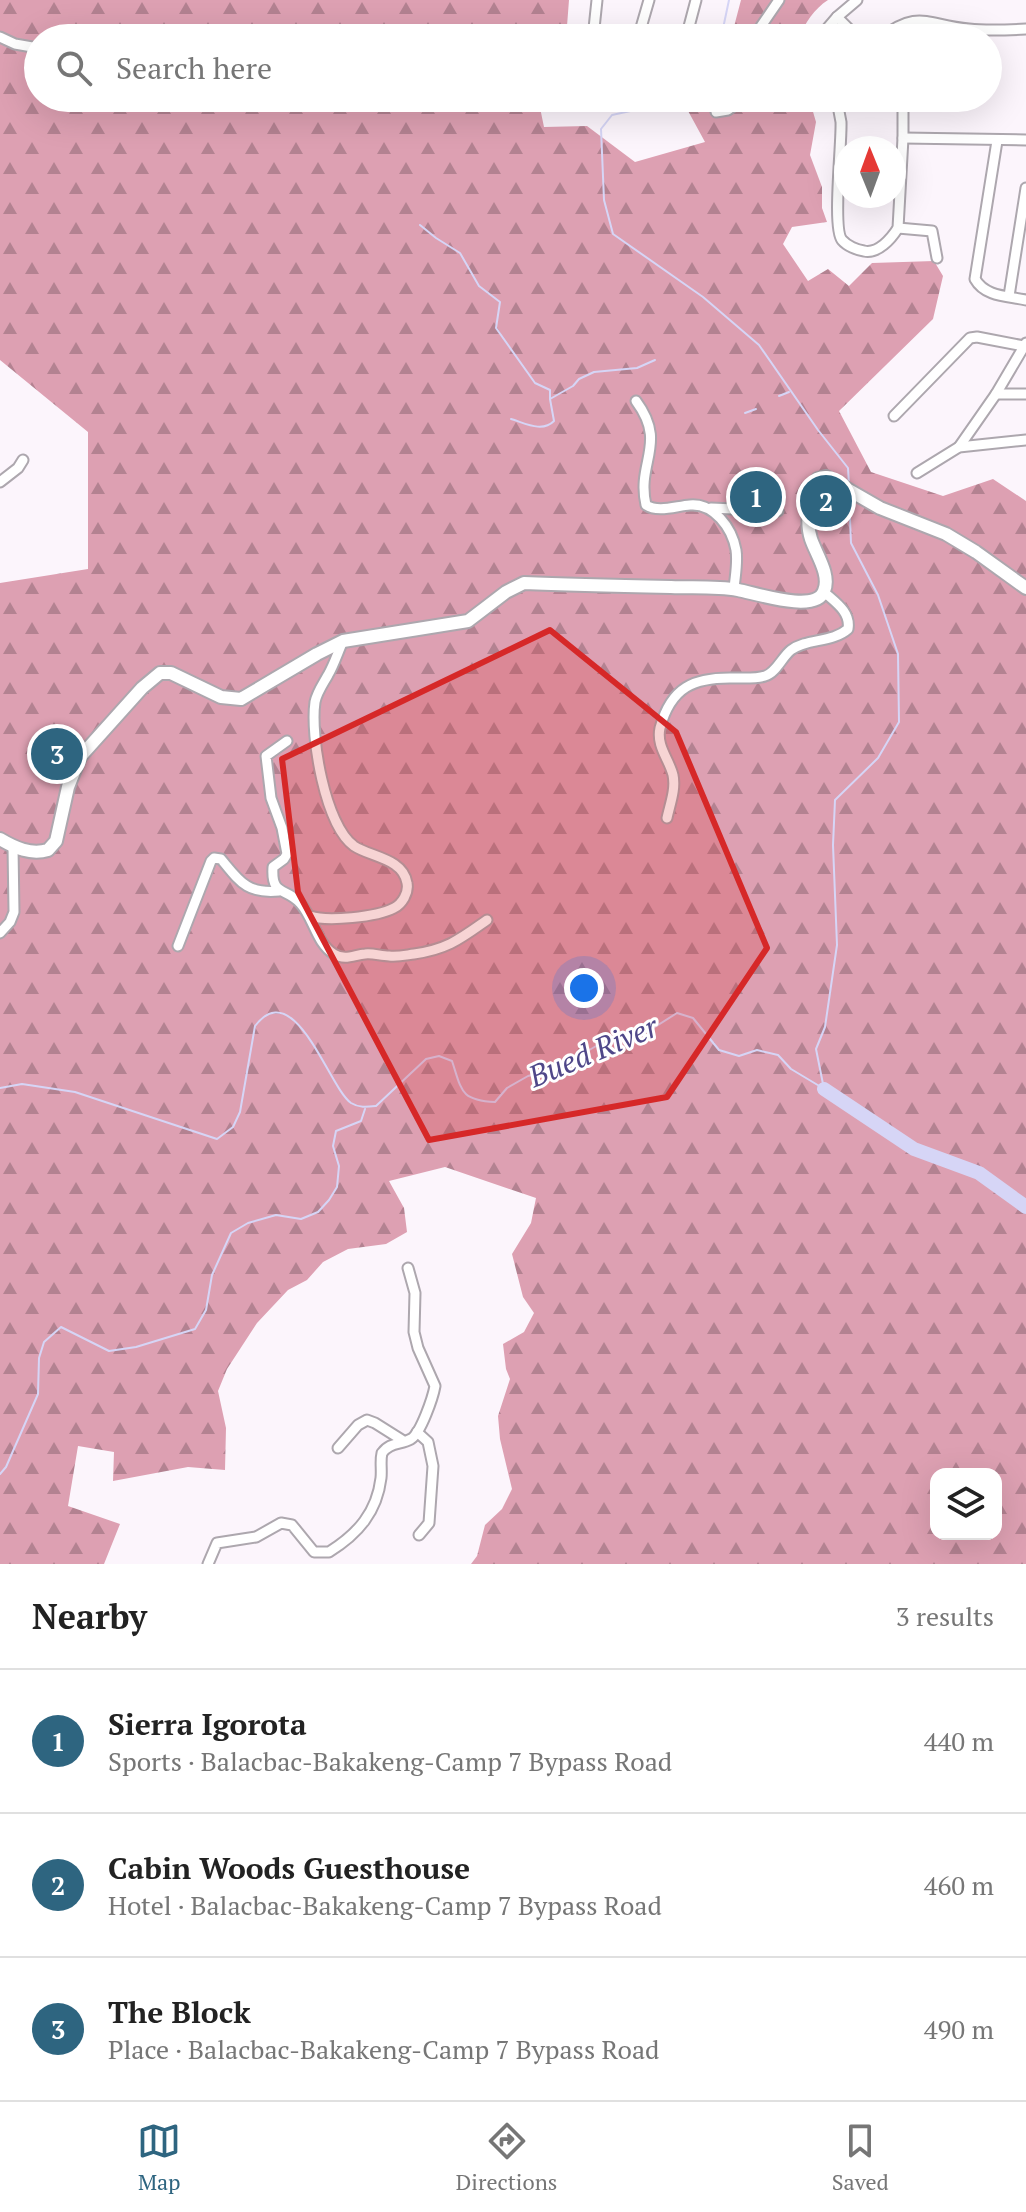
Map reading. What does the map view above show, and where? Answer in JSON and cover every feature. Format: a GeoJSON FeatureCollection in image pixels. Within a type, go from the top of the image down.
{"type":"FeatureCollection","features":[{"type":"Feature","properties":{"kind":"main road"},"geometry":{"type":"LineString","coordinates":[[0,839],[31,852],[48,850],[56,841],[68,787],[80,757],[142,688],[160,673],[171,673],[221,697],[241,699],[343,641],[468,621],[506,592],[524,583],[734,589],[788,601],[809,602],[819,598],[825,584],[822,566],[810,536],[809,521],[815,486],[820,477],[826,477],[880,508],[946,534],[1026,588]]}},
{"type":"Feature","properties":{"kind":"street"},"geometry":{"type":"LineString","coordinates":[[594,24],[597,0]]}},
{"type":"Feature","properties":{"kind":"street"},"geometry":{"type":"LineString","coordinates":[[642,24],[649,0]]}},
{"type":"Feature","properties":{"kind":"street"},"geometry":{"type":"LineString","coordinates":[[690,24],[696,0]]}},
{"type":"Feature","properties":{"kind":"street"},"geometry":{"type":"LineString","coordinates":[[763,24],[779,0]]}},
{"type":"Feature","properties":{"kind":"street"},"geometry":{"type":"LineString","coordinates":[[831,24],[857,0]]}},
{"type":"Feature","properties":{"kind":"street"},"geometry":{"type":"LineString","coordinates":[[837,17],[844,24]]}},
{"type":"Feature","properties":{"kind":"street"},"geometry":{"type":"LineString","coordinates":[[900,24],[916,20],[940,24]]}},
{"type":"Feature","properties":{"kind":"street"},"geometry":{"type":"LineString","coordinates":[[1002,29],[1026,29]]}},
{"type":"Feature","properties":{"kind":"street"},"geometry":{"type":"LineString","coordinates":[[0,37],[24,46]]}},
{"type":"Feature","properties":{"kind":"street"},"geometry":{"type":"LineString","coordinates":[[838,112],[841,123],[837,208],[842,240],[854,248],[874,251],[898,228],[899,208]]}},
{"type":"Feature","properties":{"kind":"street"},"geometry":{"type":"LineString","coordinates":[[903,112],[903,136]]}},
{"type":"Feature","properties":{"kind":"street"},"geometry":{"type":"LineString","coordinates":[[906,138],[1026,140]]}},
{"type":"Feature","properties":{"kind":"street"},"geometry":{"type":"LineString","coordinates":[[997,141],[975,279],[980,288],[989,292],[1026,300]]}},
{"type":"Feature","properties":{"kind":"street"},"geometry":{"type":"LineString","coordinates":[[1009,296],[1026,188]]}},
{"type":"Feature","properties":{"kind":"street"},"geometry":{"type":"LineString","coordinates":[[898,228],[932,231],[937,258]]}},
{"type":"Feature","properties":{"kind":"street"},"geometry":{"type":"LineString","coordinates":[[894,416],[970,338],[1025,344],[996,394],[959,447],[917,473]]}},
{"type":"Feature","properties":{"kind":"street"},"geometry":{"type":"LineString","coordinates":[[996,394],[1026,394]]}},
{"type":"Feature","properties":{"kind":"street"},"geometry":{"type":"LineString","coordinates":[[636,401],[645,413],[651,431],[651,449],[644,482],[646,505],[654,509],[699,504],[711,508],[778,511]]}},
{"type":"Feature","properties":{"kind":"street"},"geometry":{"type":"LineString","coordinates":[[959,447],[1026,440]]}},
{"type":"Feature","properties":{"kind":"street"},"geometry":{"type":"LineString","coordinates":[[0,482],[23,460]]}},
{"type":"Feature","properties":{"kind":"street"},"geometry":{"type":"LineString","coordinates":[[711,508],[729,531],[736,547],[734,589]]}},
{"type":"Feature","properties":{"kind":"street"},"geometry":{"type":"LineString","coordinates":[[667,818],[674,783],[659,734],[679,691],[706,678],[769,675],[791,650],[841,635],[848,629],[846,614],[824,592]]}},
{"type":"Feature","properties":{"kind":"street"},"geometry":{"type":"LineString","coordinates":[[310,916],[323,919],[384,912],[401,902],[406,893],[407,882],[396,866],[356,848],[346,839],[320,772],[314,738],[315,701],[343,641]]}},
{"type":"Feature","properties":{"kind":"street"},"geometry":{"type":"LineString","coordinates":[[279,891],[273,878],[273,867],[287,854],[271,798],[266,756],[287,741]]}},
{"type":"Feature","properties":{"kind":"street"},"geometry":{"type":"LineString","coordinates":[[0,933],[14,912],[13,847]]}},
{"type":"Feature","properties":{"kind":"street"},"geometry":{"type":"LineString","coordinates":[[178,946],[214,858],[221,859],[242,885],[258,891],[279,891],[296,899],[310,916],[326,946],[342,957],[366,954],[399,956],[433,951],[448,947],[487,920]]}},
{"type":"Feature","properties":{"kind":"street"},"geometry":{"type":"LineString","coordinates":[[208,1564],[217,1543],[256,1537],[281,1523],[292,1525],[314,1552],[329,1552],[369,1518],[377,1500],[382,1453],[385,1448],[410,1439],[417,1432],[435,1385],[414,1332],[416,1303],[408,1268]]}},
{"type":"Feature","properties":{"kind":"street"},"geometry":{"type":"LineString","coordinates":[[338,1448],[358,1425],[367,1420],[402,1440]]}},
{"type":"Feature","properties":{"kind":"street"},"geometry":{"type":"LineString","coordinates":[[417,1432],[428,1442],[433,1466],[429,1523],[419,1535]]}},
{"type":"Feature","properties":{"kind":"highlighted area"},"geometry":{"type":"Polygon","coordinates":[[[550,630],[676,732],[767,948],[667,1097],[429,1140],[298,892],[282,759],[550,630]]]}},
{"type":"Feature","properties":{"kind":"green space"},"geometry":{"type":"Polygon","coordinates":[[[0,0],[569,0],[567,24],[24,24],[24,112],[541,112],[544,127],[587,126],[635,162],[705,142],[689,112],[813,112],[816,122],[810,155],[822,187],[822,208],[827,222],[792,227],[783,244],[808,281],[828,269],[849,286],[872,263],[934,261],[943,276],[933,319],[839,411],[871,472],[943,496],[993,479],[1026,501],[1026,1564],[471,1564],[477,1556],[485,1525],[502,1509],[512,1489],[498,1416],[510,1379],[503,1344],[524,1332],[534,1313],[523,1297],[512,1254],[531,1223],[536,1198],[445,1167],[389,1181],[404,1208],[407,1232],[386,1244],[348,1249],[323,1262],[307,1280],[288,1290],[257,1323],[227,1369],[218,1391],[226,1428],[225,1470],[188,1467],[113,1481],[114,1452],[78,1446],[68,1506],[120,1524],[104,1564],[0,1564],[0,583],[88,569],[88,432],[0,360],[0,0]]]}},
{"type":"Feature","properties":{"kind":"green space"},"geometry":{"type":"Polygon","coordinates":[[[741,0],[828,0],[806,24],[735,24],[741,0]]]}},
{"type":"Feature","properties":{"kind":"waterway"},"geometry":{"type":"LineString","coordinates":[[724,24],[729,0]]}},
{"type":"Feature","properties":{"kind":"waterway"},"geometry":{"type":"LineString","coordinates":[[626,112],[612,115],[601,129],[604,200],[613,234],[703,297],[759,345],[848,468],[849,485]]}},
{"type":"Feature","properties":{"kind":"waterway"},"geometry":{"type":"LineString","coordinates":[[420,225],[460,253],[479,286],[500,302],[496,328],[535,383],[550,390],[550,399]]}},
{"type":"Feature","properties":{"kind":"waterway"},"geometry":{"type":"LineString","coordinates":[[511,419],[533,426],[549,425],[554,421],[550,399],[579,379],[594,372],[637,368],[655,360]]}},
{"type":"Feature","properties":{"kind":"waterway"},"geometry":{"type":"LineString","coordinates":[[779,396],[789,392]]}},
{"type":"Feature","properties":{"kind":"waterway"},"geometry":{"type":"LineString","coordinates":[[745,413],[756,409]]}},
{"type":"Feature","properties":{"kind":"waterway"},"geometry":{"type":"LineString","coordinates":[[824,1089],[816,1049],[825,1027],[837,945],[833,845],[835,800],[878,758],[899,722],[898,654],[878,595],[851,543],[849,496]]}},
{"type":"Feature","properties":{"kind":"waterway","name":"Bued River"},"geometry":{"type":"LineString","coordinates":[[0,1088],[22,1084],[75,1092],[217,1139],[233,1127],[240,1112],[255,1026],[270,1014],[284,1014],[297,1024],[310,1039],[342,1093],[351,1103],[366,1107],[376,1106],[426,1059],[439,1056],[452,1061],[464,1092],[475,1099],[495,1102],[507,1088],[528,1076],[556,1069],[605,1041],[647,1032],[677,1013],[693,1018],[719,1050],[739,1056],[757,1050],[778,1055],[791,1069],[821,1087]]}},
{"type":"Feature","properties":{"kind":"waterway","name":"Bued River"},"geometry":{"type":"LineString","coordinates":[[824,1089],[914,1149],[979,1173],[1026,1207]]}},
{"type":"Feature","properties":{"kind":"waterway"},"geometry":{"type":"LineString","coordinates":[[0,1474],[6,1467],[38,1394],[39,1358],[44,1342],[61,1327],[109,1351],[136,1347],[195,1329],[206,1310],[212,1275],[231,1233],[248,1223],[276,1215],[301,1219],[318,1212],[337,1187],[339,1166],[333,1146],[336,1131],[361,1121],[365,1109]]}},
{"type":"Feature","properties":{"kind":"place","name":"Sierra Igorota"},"geometry":{"type":"Point","coordinates":[756,497]}},
{"type":"Feature","properties":{"kind":"place","name":"Cabin Woods Guesthouse"},"geometry":{"type":"Point","coordinates":[826,501]}},
{"type":"Feature","properties":{"kind":"place","name":"The Block"},"geometry":{"type":"Point","coordinates":[57,754]}}]}
